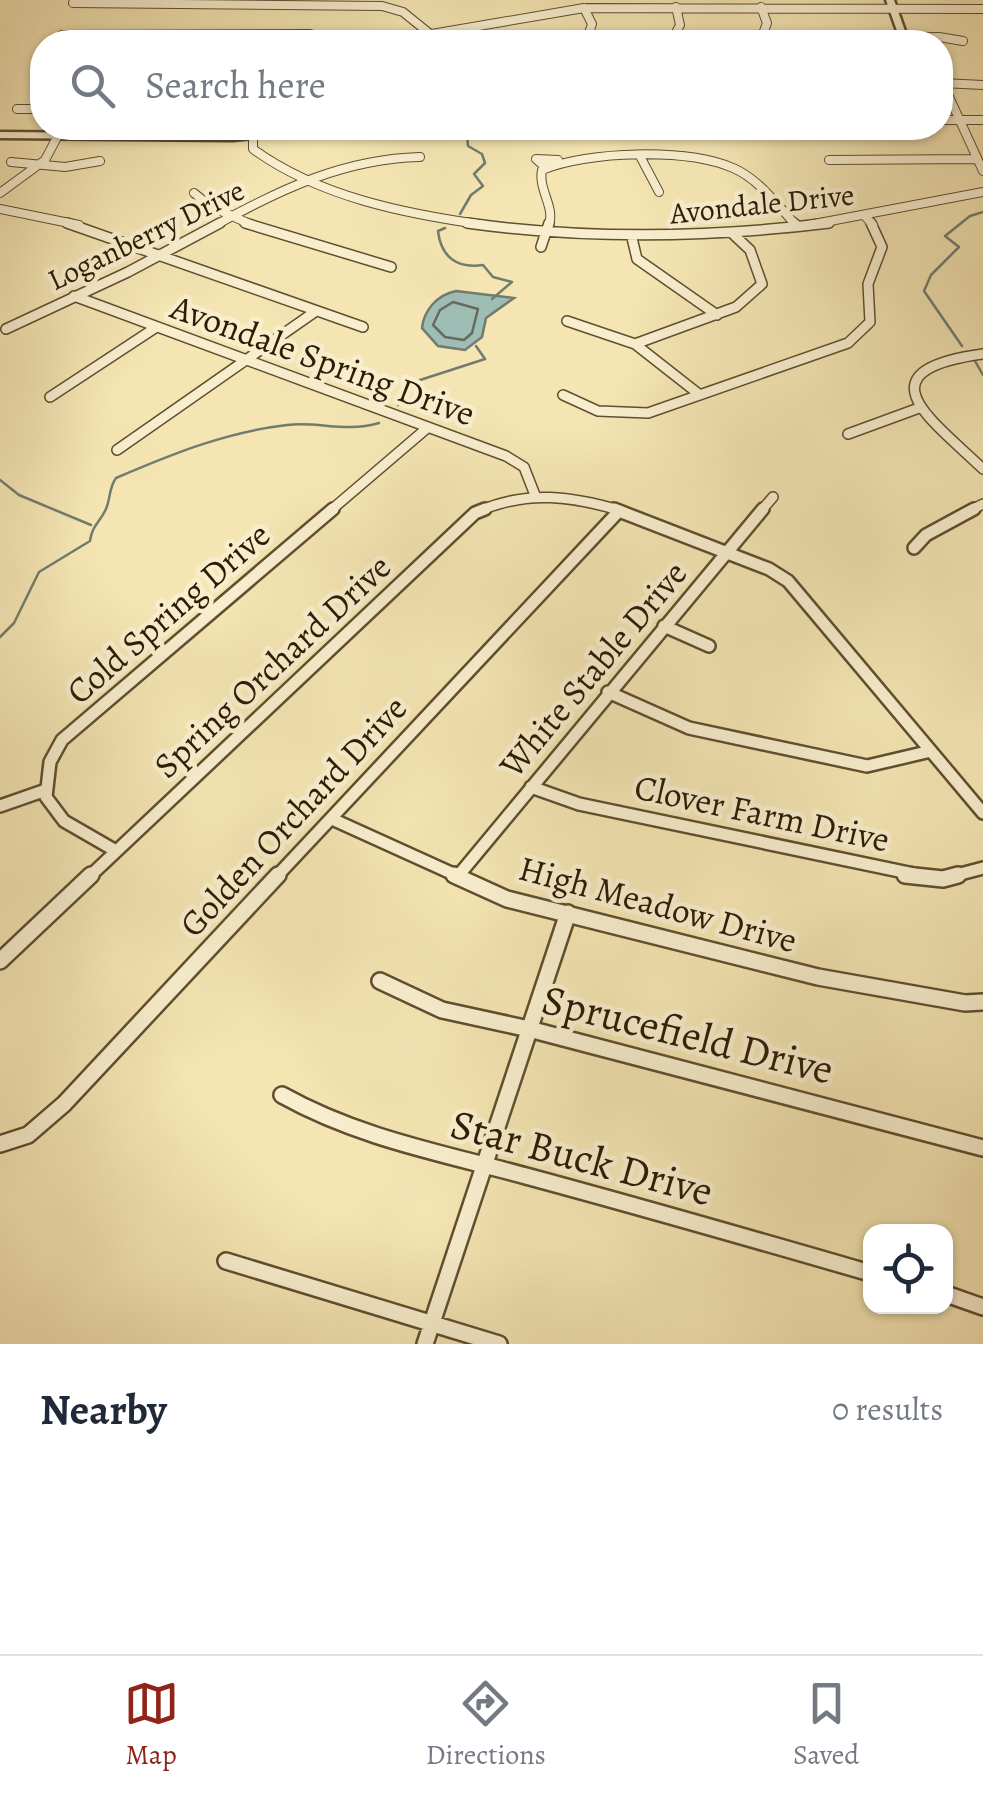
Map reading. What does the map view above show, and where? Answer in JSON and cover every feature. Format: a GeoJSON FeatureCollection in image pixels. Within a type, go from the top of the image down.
{"type":"FeatureCollection","features":[{"type":"Feature","properties":{"kind":"street"},"geometry":{"type":"LineString","coordinates":[[73,3],[371,5],[398,10],[424,30]]}},
{"type":"Feature","properties":{"kind":"street"},"geometry":{"type":"LineString","coordinates":[[889,4],[900,30]]}},
{"type":"Feature","properties":{"kind":"street"},"geometry":{"type":"LineString","coordinates":[[450,30],[584,8],[889,4],[983,8]]}},
{"type":"Feature","properties":{"kind":"street"},"geometry":{"type":"LineString","coordinates":[[398,10],[414,5]]}},
{"type":"Feature","properties":{"kind":"street"},"geometry":{"type":"LineString","coordinates":[[504,6],[518,17]]}},
{"type":"Feature","properties":{"kind":"street"},"geometry":{"type":"LineString","coordinates":[[676,7],[677,30]]}},
{"type":"Feature","properties":{"kind":"street"},"geometry":{"type":"LineString","coordinates":[[584,8],[592,24],[590,30]]}},
{"type":"Feature","properties":{"kind":"street"},"geometry":{"type":"LineString","coordinates":[[761,8],[766,22],[764,30]]}},
{"type":"Feature","properties":{"kind":"street"},"geometry":{"type":"LineString","coordinates":[[953,41],[963,41]]}},
{"type":"Feature","properties":{"kind":"street"},"geometry":{"type":"LineString","coordinates":[[953,83],[983,85]]}},
{"type":"Feature","properties":{"kind":"street"},"geometry":{"type":"LineString","coordinates":[[953,107],[983,171]]}},
{"type":"Feature","properties":{"kind":"street"},"geometry":{"type":"LineString","coordinates":[[17,109],[30,110]]}},
{"type":"Feature","properties":{"kind":"street"},"geometry":{"type":"LineString","coordinates":[[953,120],[983,120]]}},
{"type":"Feature","properties":{"kind":"street"},"geometry":{"type":"LineString","coordinates":[[0,134],[30,133]]}},
{"type":"Feature","properties":{"kind":"street"},"geometry":{"type":"LineString","coordinates":[[0,193],[39,166],[54,140]]}},
{"type":"Feature","properties":{"kind":"street","name":"Avondale Drive"},"geometry":{"type":"LineString","coordinates":[[252,140],[253,150],[305,182],[422,215],[544,235],[734,236],[983,192]]}},
{"type":"Feature","properties":{"kind":"street","name":"Loganberry Drive"},"geometry":{"type":"LineString","coordinates":[[6,328],[305,182],[363,160],[420,157]]}},
{"type":"Feature","properties":{"kind":"street"},"geometry":{"type":"LineString","coordinates":[[641,158],[659,192]]}},
{"type":"Feature","properties":{"kind":"street"},"geometry":{"type":"LineString","coordinates":[[541,247],[552,215],[540,181],[545,167],[558,160],[705,159],[737,169],[797,226]]}},
{"type":"Feature","properties":{"kind":"street"},"geometry":{"type":"LineString","coordinates":[[829,160],[976,159]]}},
{"type":"Feature","properties":{"kind":"street"},"geometry":{"type":"LineString","coordinates":[[10,162],[65,168],[100,161]]}},
{"type":"Feature","properties":{"kind":"street"},"geometry":{"type":"LineString","coordinates":[[194,194],[212,208],[232,216],[392,267]]}},
{"type":"Feature","properties":{"kind":"street"},"geometry":{"type":"LineString","coordinates":[[0,209],[60,219],[158,257],[363,326]]}},
{"type":"Feature","properties":{"kind":"street"},"geometry":{"type":"LineString","coordinates":[[563,395],[598,410],[648,413],[848,343],[865,330],[872,315],[867,297],[884,242],[880,230],[864,215]]}},
{"type":"Feature","properties":{"kind":"street"},"geometry":{"type":"LineString","coordinates":[[634,344],[736,308],[762,284],[750,250],[734,236]]}},
{"type":"Feature","properties":{"kind":"street"},"geometry":{"type":"LineString","coordinates":[[632,238],[638,259],[717,316]]}},
{"type":"Feature","properties":{"kind":"street","name":"Avondale Spring Drive"},"geometry":{"type":"LineString","coordinates":[[74,296],[517,462],[527,472],[535,495]]}},
{"type":"Feature","properties":{"kind":"street"},"geometry":{"type":"LineString","coordinates":[[117,450],[316,311]]}},
{"type":"Feature","properties":{"kind":"street"},"geometry":{"type":"LineString","coordinates":[[567,321],[634,344],[700,395]]}},
{"type":"Feature","properties":{"kind":"street"},"geometry":{"type":"LineString","coordinates":[[50,396],[154,328]]}},
{"type":"Feature","properties":{"kind":"street"},"geometry":{"type":"LineString","coordinates":[[865,330],[879,333]]}},
{"type":"Feature","properties":{"kind":"street"},"geometry":{"type":"LineString","coordinates":[[983,354],[940,361],[918,375],[912,392],[920,408],[983,469]]}},
{"type":"Feature","properties":{"kind":"street"},"geometry":{"type":"LineString","coordinates":[[848,434],[920,408]]}},
{"type":"Feature","properties":{"kind":"street","name":"Cold Spring Drive"},"geometry":{"type":"LineString","coordinates":[[44,791],[49,761],[62,740],[426,428]]}},
{"type":"Feature","properties":{"kind":"street","name":"Spring Orchard Drive"},"geometry":{"type":"LineString","coordinates":[[0,961],[474,513],[535,495],[569,498],[618,512],[768,568],[798,589],[983,813]]}},
{"type":"Feature","properties":{"kind":"street","name":"White Stable Drive"},"geometry":{"type":"LineString","coordinates":[[458,876],[772,497]]}},
{"type":"Feature","properties":{"kind":"street"},"geometry":{"type":"LineString","coordinates":[[914,548],[926,535],[983,504]]}},
{"type":"Feature","properties":{"kind":"street","name":"Golden Orchard Drive"},"geometry":{"type":"LineString","coordinates":[[0,1144],[28,1135],[64,1104],[618,512]]}},
{"type":"Feature","properties":{"kind":"street"},"geometry":{"type":"LineString","coordinates":[[664,626],[709,646]]}},
{"type":"Feature","properties":{"kind":"street"},"geometry":{"type":"LineString","coordinates":[[608,692],[689,728],[867,766],[931,751]]}},
{"type":"Feature","properties":{"kind":"street","name":"Clover Farm Drive"},"geometry":{"type":"LineString","coordinates":[[531,786],[612,812],[906,874],[943,879],[983,868]]}},
{"type":"Feature","properties":{"kind":"street"},"geometry":{"type":"LineString","coordinates":[[0,806],[44,791],[53,812],[67,826],[116,851]]}},
{"type":"Feature","properties":{"kind":"street","name":"High Meadow Drive"},"geometry":{"type":"LineString","coordinates":[[332,818],[507,899],[818,977],[965,1003],[983,1002]]}},
{"type":"Feature","properties":{"kind":"street"},"geometry":{"type":"LineString","coordinates":[[426,1344],[568,913]]}},
{"type":"Feature","properties":{"kind":"street","name":"Sprucefield Drive"},"geometry":{"type":"LineString","coordinates":[[380,981],[442,1010],[530,1029],[983,1148]]}},
{"type":"Feature","properties":{"kind":"street","name":"Star Buck Drive"},"geometry":{"type":"LineString","coordinates":[[282,1094],[323,1120],[363,1136],[483,1164],[863,1270]]}},
{"type":"Feature","properties":{"kind":"street"},"geometry":{"type":"LineString","coordinates":[[226,1261],[498,1344]]}},
{"type":"Feature","properties":{"kind":"street"},"geometry":{"type":"LineString","coordinates":[[953,1296],[983,1307]]}},
{"type":"Feature","properties":{"kind":"water"},"geometry":{"type":"Polygon","coordinates":[[[456,291],[514,298],[486,318],[482,337],[465,350],[438,346],[422,328],[433,304],[456,291]]]}},
{"type":"Feature","properties":{"kind":"waterway"},"geometry":{"type":"LineString","coordinates":[[460,214],[471,195],[483,186],[474,174],[485,163],[482,154],[468,146],[468,140]]}},
{"type":"Feature","properties":{"kind":"waterway"},"geometry":{"type":"LineString","coordinates":[[962,346],[924,291],[931,275],[959,247],[945,236],[970,216],[983,212]]}},
{"type":"Feature","properties":{"kind":"waterway"},"geometry":{"type":"LineString","coordinates":[[445,228],[438,231],[440,240],[452,259],[465,265],[483,265],[493,277],[512,282],[492,299]]}},
{"type":"Feature","properties":{"kind":"waterway"},"geometry":{"type":"LineString","coordinates":[[398,405],[417,381],[485,359],[476,346]]}},
{"type":"Feature","properties":{"kind":"waterway"},"geometry":{"type":"LineString","coordinates":[[975,361],[983,375]]}},
{"type":"Feature","properties":{"kind":"waterway"},"geometry":{"type":"LineString","coordinates":[[0,637],[14,623],[39,572],[90,541],[116,478],[242,433],[287,425],[354,427],[379,423]]}},
{"type":"Feature","properties":{"kind":"waterway"},"geometry":{"type":"LineString","coordinates":[[0,480],[19,495],[91,525]]}}]}
